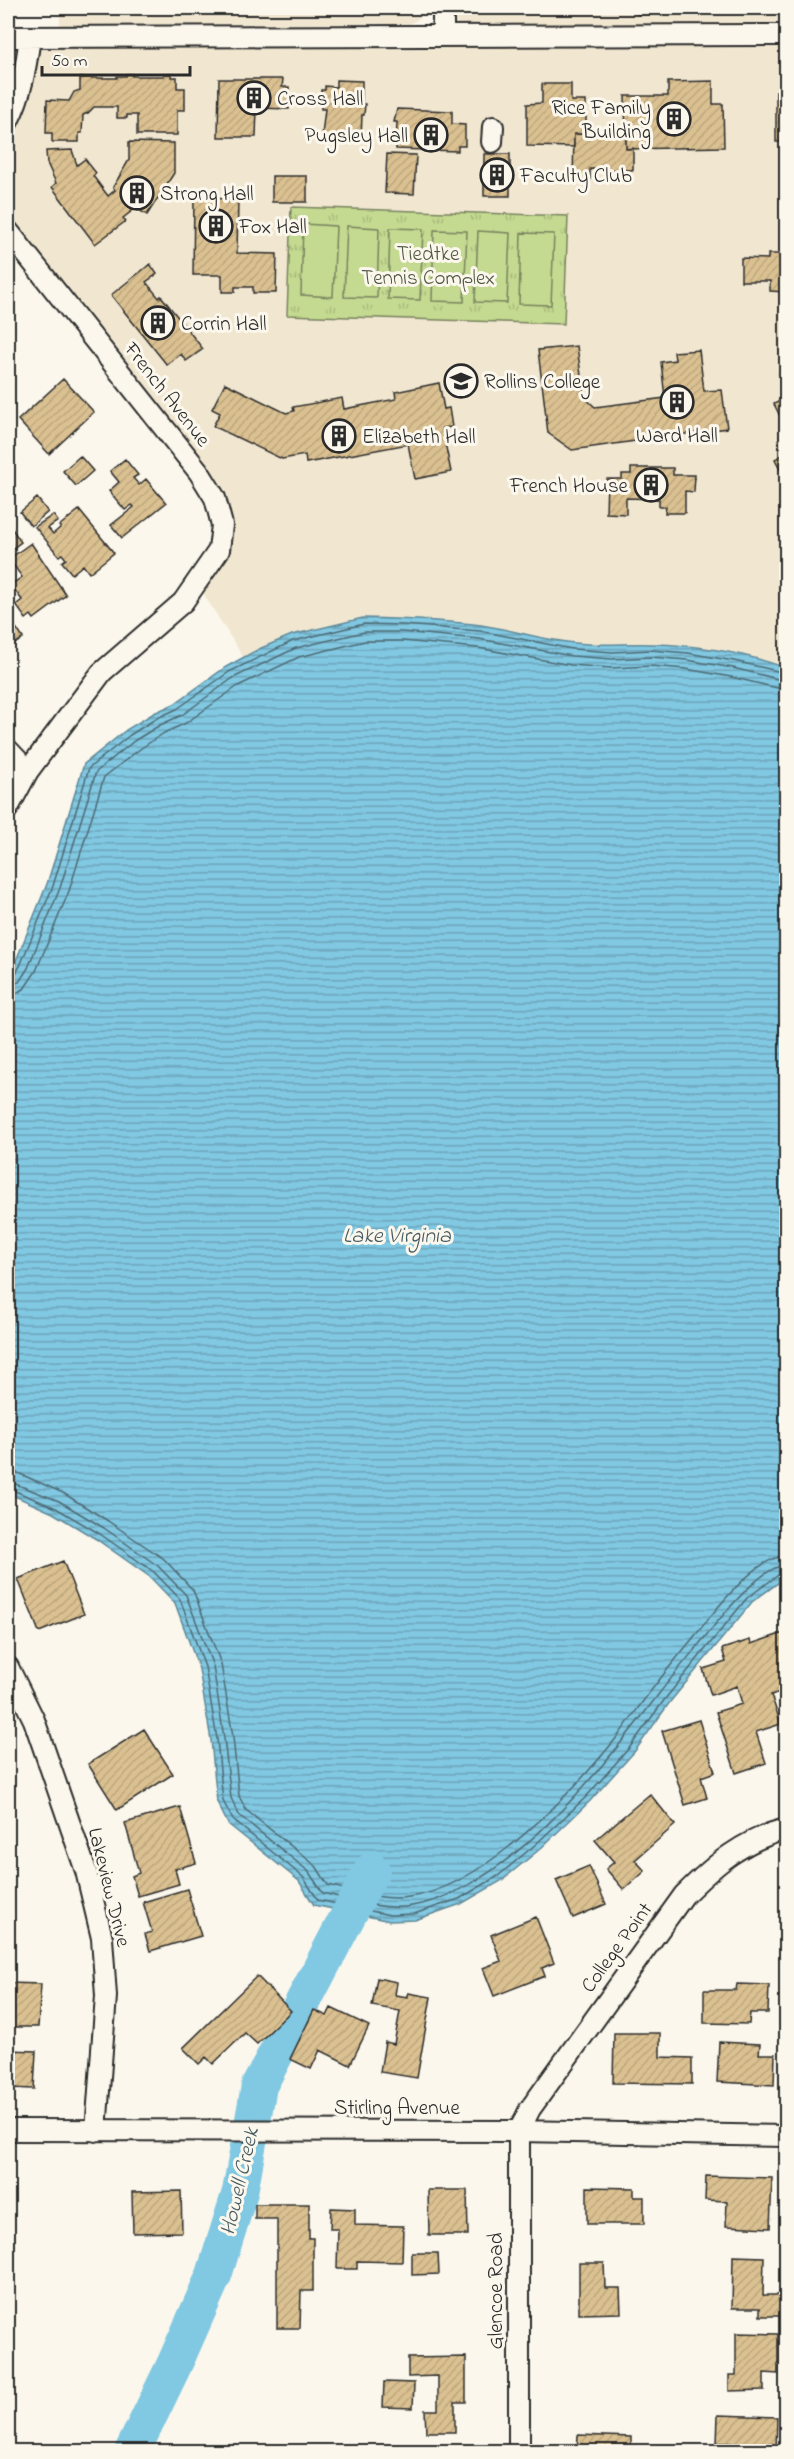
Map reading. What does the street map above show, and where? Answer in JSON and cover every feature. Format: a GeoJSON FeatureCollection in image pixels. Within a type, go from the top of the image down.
{"type":"FeatureCollection","features":[{"type":"Feature","properties":{"kind":"street"},"geometry":{"type":"LineString","coordinates":[[443,8],[443,36]]}},
{"type":"Feature","properties":{"kind":"street"},"geometry":{"type":"LineString","coordinates":[[8,37],[786,35]]}},
{"type":"Feature","properties":{"kind":"street"},"geometry":{"type":"LineString","coordinates":[[8,120],[14,110],[24,75],[30,37]]}},
{"type":"Feature","properties":{"kind":"street","name":"French Avenue"},"geometry":{"type":"LineString","coordinates":[[8,231],[199,472],[215,498],[222,525],[219,550],[183,602],[102,672],[28,771]]}},
{"type":"Feature","properties":{"kind":"street"},"geometry":{"type":"LineString","coordinates":[[8,750],[28,771],[8,808]]}},
{"type":"Feature","properties":{"kind":"street","name":"Lakeview Drive"},"geometry":{"type":"LineString","coordinates":[[8,1667],[37,1731],[86,1870],[102,1938],[106,1995],[96,2131]]}},
{"type":"Feature","properties":{"kind":"street","name":"College Point"},"geometry":{"type":"LineString","coordinates":[[519,2131],[530,2109],[684,1894],[714,1865],[745,1844],[786,1829]]}},
{"type":"Feature","properties":{"kind":"street","name":"Stirling Avenue"},"geometry":{"type":"LineString","coordinates":[[8,2130],[519,2131],[786,2136]]}},
{"type":"Feature","properties":{"kind":"street","name":"Glencoe Road"},"geometry":{"type":"LineString","coordinates":[[519,2131],[519,2451]]}},
{"type":"Feature","properties":{"kind":"shaded area"},"geometry":{"type":"Polygon","coordinates":[[[60,8],[425,8],[421,17],[410,24],[60,26],[60,8]]]}},
{"type":"Feature","properties":{"kind":"shaded area","name":"Rollins College"},"geometry":{"type":"Polygon","coordinates":[[[455,8],[786,8],[786,668],[735,655],[689,647],[572,643],[481,625],[363,618],[292,635],[243,657],[201,590],[225,560],[231,540],[229,513],[8,217],[8,130],[34,57],[41,49],[53,45],[455,45],[455,8]]]}},
{"type":"Feature","properties":{"kind":"green space"},"geometry":{"type":"Polygon","coordinates":[[[477,8],[786,8],[786,10],[663,9],[662,14],[637,14],[637,9],[477,8]]]}},
{"type":"Feature","properties":{"kind":"green space","name":"Tiedtke Tennis Complex"},"geometry":{"type":"Polygon","coordinates":[[[291,207],[568,216],[564,324],[287,315],[291,207]]]}},
{"type":"Feature","properties":{"kind":"green space"},"geometry":{"type":"Polygon","coordinates":[[[303,224],[336,226],[333,297],[301,295],[303,224]]]}},
{"type":"Feature","properties":{"kind":"green space"},"geometry":{"type":"Polygon","coordinates":[[[347,226],[379,228],[377,298],[344,297],[347,226]]]}},
{"type":"Feature","properties":{"kind":"green space"},"geometry":{"type":"Polygon","coordinates":[[[390,228],[423,229],[420,300],[388,299],[390,228]]]}},
{"type":"Feature","properties":{"kind":"green space"},"geometry":{"type":"Polygon","coordinates":[[[434,230],[467,231],[464,302],[432,301],[434,230]]]}},
{"type":"Feature","properties":{"kind":"green space"},"geometry":{"type":"Polygon","coordinates":[[[478,231],[510,233],[507,303],[475,302],[478,231]]]}},
{"type":"Feature","properties":{"kind":"green space"},"geometry":{"type":"Polygon","coordinates":[[[521,233],[554,234],[551,305],[519,304],[521,233]]]}},
{"type":"Feature","properties":{"kind":"water","name":"Lake Virginia"},"geometry":{"type":"Polygon","coordinates":[[[363,618],[481,625],[575,643],[652,644],[703,648],[754,658],[786,668],[786,1577],[752,1602],[670,1702],[635,1751],[590,1801],[540,1849],[501,1881],[461,1904],[415,1920],[390,1921],[314,1905],[299,1881],[228,1824],[217,1802],[211,1740],[199,1669],[175,1603],[150,1577],[96,1539],[53,1513],[8,1493],[8,976],[47,884],[84,764],[126,730],[174,704],[226,667],[259,649],[292,635],[363,618]]]}},
{"type":"Feature","properties":{"kind":"building"},"geometry":{"type":"Polygon","coordinates":[[[637,8],[662,8],[662,14],[637,14],[637,8]]]}},
{"type":"Feature","properties":{"kind":"building","name":"Strong Hall"},"geometry":{"type":"Polygon","coordinates":[[[126,74],[164,76],[164,74],[171,74],[171,77],[177,77],[177,88],[185,88],[185,110],[177,110],[177,135],[137,135],[137,115],[117,118],[117,107],[94,107],[83,115],[79,142],[52,142],[52,133],[46,133],[47,100],[69,101],[74,92],[80,90],[80,78],[117,78],[117,76],[126,76],[126,74]]]}},
{"type":"Feature","properties":{"kind":"building","name":"Cross Hall"},"geometry":{"type":"Polygon","coordinates":[[[219,79],[283,79],[282,87],[289,87],[289,109],[257,108],[256,137],[218,137],[219,79]]]}},
{"type":"Feature","properties":{"kind":"building"},"geometry":{"type":"Polygon","coordinates":[[[336,80],[362,81],[362,104],[365,104],[361,138],[324,137],[322,135],[325,109],[321,109],[321,90],[325,90],[325,86],[336,87],[336,80]]]}},
{"type":"Feature","properties":{"kind":"building","name":"Rice Family Building"},"geometry":{"type":"Polygon","coordinates":[[[713,81],[713,104],[723,104],[724,147],[626,149],[625,96],[668,96],[668,82],[713,81]]]}},
{"type":"Feature","properties":{"kind":"building"},"geometry":{"type":"Polygon","coordinates":[[[542,84],[571,84],[571,101],[586,101],[586,134],[574,134],[574,147],[527,146],[527,104],[542,103],[542,84]]]}},
{"type":"Feature","properties":{"kind":"building"},"geometry":{"type":"Polygon","coordinates":[[[776,91],[786,91],[786,142],[776,142],[776,91]]]}},
{"type":"Feature","properties":{"kind":"building","name":"Pugsley Hall"},"geometry":{"type":"Polygon","coordinates":[[[397,109],[452,111],[452,124],[465,125],[465,146],[458,146],[458,151],[396,149],[397,122],[394,122],[397,109]]]}},
{"type":"Feature","properties":{"kind":"building"},"geometry":{"type":"Polygon","coordinates":[[[574,134],[626,135],[626,149],[633,148],[633,170],[590,169],[590,182],[573,181],[574,134]]]}},
{"type":"Feature","properties":{"kind":"building","name":"Strong Hall"},"geometry":{"type":"Polygon","coordinates":[[[129,142],[174,143],[174,173],[147,215],[136,208],[123,218],[126,221],[95,244],[52,187],[56,183],[47,163],[46,151],[72,150],[77,165],[85,159],[96,173],[93,176],[108,196],[115,190],[113,187],[129,160],[129,142]]]}},
{"type":"Feature","properties":{"kind":"building"},"geometry":{"type":"Polygon","coordinates":[[[387,154],[416,155],[414,194],[385,193],[387,154]]]}},
{"type":"Feature","properties":{"kind":"building","name":"Faculty Club"},"geometry":{"type":"Polygon","coordinates":[[[484,154],[510,154],[510,196],[484,196],[484,154]]]}},
{"type":"Feature","properties":{"kind":"building"},"geometry":{"type":"Polygon","coordinates":[[[272,176],[307,176],[307,202],[272,202],[272,176]]]}},
{"type":"Feature","properties":{"kind":"building","name":"Fox Hall"},"geometry":{"type":"Polygon","coordinates":[[[194,198],[238,199],[237,253],[277,254],[276,293],[253,293],[253,287],[235,287],[235,292],[222,292],[222,275],[193,275],[194,198]]]}},
{"type":"Feature","properties":{"kind":"building"},"geometry":{"type":"Polygon","coordinates":[[[768,254],[786,254],[786,292],[770,291],[770,281],[741,281],[741,258],[768,259],[768,254]]]}},
{"type":"Feature","properties":{"kind":"building","name":"Corrin Hall"},"geometry":{"type":"Polygon","coordinates":[[[150,264],[157,274],[146,282],[159,298],[161,296],[203,349],[186,361],[181,354],[167,365],[111,295],[150,264]]]}},
{"type":"Feature","properties":{"kind":"building","name":"Ward Hall"},"geometry":{"type":"Polygon","coordinates":[[[577,346],[584,397],[595,407],[665,398],[661,362],[675,360],[674,352],[699,350],[704,391],[722,390],[727,428],[572,450],[548,433],[538,350],[577,346]]]}},
{"type":"Feature","properties":{"kind":"building"},"geometry":{"type":"Polygon","coordinates":[[[786,369],[786,386],[779,373],[786,369]]]}},
{"type":"Feature","properties":{"kind":"building"},"geometry":{"type":"Polygon","coordinates":[[[63,379],[94,412],[49,454],[18,420],[63,379]]]}},
{"type":"Feature","properties":{"kind":"building","name":"Elizabeth Hall"},"geometry":{"type":"Polygon","coordinates":[[[225,383],[286,413],[294,411],[293,407],[342,398],[344,409],[396,399],[395,392],[439,383],[444,409],[449,408],[452,427],[442,428],[451,472],[415,479],[408,444],[306,463],[305,455],[282,459],[213,426],[220,413],[212,409],[225,383]]]}},
{"type":"Feature","properties":{"kind":"building"},"geometry":{"type":"Polygon","coordinates":[[[786,398],[786,428],[774,404],[786,398]]]}},
{"type":"Feature","properties":{"kind":"building"},"geometry":{"type":"Polygon","coordinates":[[[786,453],[786,481],[775,459],[786,453]]]}},
{"type":"Feature","properties":{"kind":"building"},"geometry":{"type":"Polygon","coordinates":[[[80,456],[93,471],[76,486],[63,471],[80,456]]]}},
{"type":"Feature","properties":{"kind":"building"},"geometry":{"type":"Polygon","coordinates":[[[125,459],[138,475],[133,478],[139,485],[146,479],[166,503],[122,538],[111,525],[134,507],[132,505],[125,510],[109,491],[119,482],[110,471],[125,459]]]}},
{"type":"Feature","properties":{"kind":"building","name":"French House"},"geometry":{"type":"Polygon","coordinates":[[[631,468],[673,468],[673,475],[695,475],[694,492],[685,491],[685,513],[665,513],[666,507],[659,507],[659,499],[626,498],[626,514],[606,513],[607,479],[622,479],[622,474],[631,474],[631,468]]]}},
{"type":"Feature","properties":{"kind":"building"},"geometry":{"type":"Polygon","coordinates":[[[37,498],[48,512],[31,526],[20,512],[37,498]]]}},
{"type":"Feature","properties":{"kind":"building"},"geometry":{"type":"Polygon","coordinates":[[[79,510],[114,553],[89,573],[83,565],[72,574],[62,562],[66,559],[62,554],[59,556],[35,527],[53,515],[58,521],[48,528],[53,534],[61,527],[59,526],[79,510]]]}},
{"type":"Feature","properties":{"kind":"building"},"geometry":{"type":"Polygon","coordinates":[[[8,523],[21,542],[8,552],[8,523]]]}},
{"type":"Feature","properties":{"kind":"building"},"geometry":{"type":"Polygon","coordinates":[[[31,543],[66,595],[34,619],[31,615],[26,619],[16,605],[22,600],[11,585],[22,577],[9,559],[31,543]]]}},
{"type":"Feature","properties":{"kind":"building"},"geometry":{"type":"Polygon","coordinates":[[[8,616],[23,638],[8,649],[8,616]]]}},
{"type":"Feature","properties":{"kind":"building"},"geometry":{"type":"Polygon","coordinates":[[[63,1561],[84,1614],[39,1632],[18,1579],[63,1561]]]}},
{"type":"Feature","properties":{"kind":"building"},"geometry":{"type":"Polygon","coordinates":[[[786,1632],[786,1690],[771,1695],[781,1724],[756,1732],[766,1763],[736,1773],[716,1712],[742,1704],[737,1686],[711,1695],[703,1669],[726,1662],[722,1649],[750,1640],[751,1644],[786,1632]]]}},
{"type":"Feature","properties":{"kind":"building"},"geometry":{"type":"Polygon","coordinates":[[[699,1720],[715,1772],[701,1777],[707,1798],[685,1805],[662,1731],[699,1720]]]}},
{"type":"Feature","properties":{"kind":"building"},"geometry":{"type":"Polygon","coordinates":[[[144,1729],[173,1774],[117,1810],[88,1764],[144,1729]]]}},
{"type":"Feature","properties":{"kind":"building"},"geometry":{"type":"Polygon","coordinates":[[[650,1794],[675,1825],[635,1860],[645,1871],[624,1890],[606,1869],[614,1862],[595,1840],[650,1794]]]}},
{"type":"Feature","properties":{"kind":"building"},"geometry":{"type":"Polygon","coordinates":[[[180,1807],[196,1863],[175,1869],[179,1884],[138,1896],[132,1876],[139,1873],[125,1823],[180,1807]]]}},
{"type":"Feature","properties":{"kind":"building"},"geometry":{"type":"Polygon","coordinates":[[[589,1866],[606,1904],[573,1918],[556,1880],[589,1866]]]}},
{"type":"Feature","properties":{"kind":"building"},"geometry":{"type":"Polygon","coordinates":[[[187,1889],[201,1936],[150,1951],[145,1934],[152,1932],[143,1902],[187,1889]]]}},
{"type":"Feature","properties":{"kind":"building"},"geometry":{"type":"Polygon","coordinates":[[[536,1917],[554,1963],[542,1968],[545,1976],[494,1996],[483,1968],[501,1961],[491,1935],[536,1917]]]}},
{"type":"Feature","properties":{"kind":"building"},"geometry":{"type":"Polygon","coordinates":[[[257,1976],[291,2011],[257,2044],[245,2033],[213,2064],[206,2057],[199,2064],[183,2048],[257,1976]]]}},
{"type":"Feature","properties":{"kind":"building"},"geometry":{"type":"Polygon","coordinates":[[[377,1978],[397,1982],[395,1995],[408,1997],[408,1993],[431,1997],[417,2078],[380,2072],[385,2042],[394,2044],[400,2011],[372,2006],[377,1978]]]}},
{"type":"Feature","properties":{"kind":"building"},"geometry":{"type":"Polygon","coordinates":[[[8,1983],[41,1984],[38,2027],[8,2027],[8,1983]]]}},
{"type":"Feature","properties":{"kind":"building"},"geometry":{"type":"Polygon","coordinates":[[[737,1984],[769,1985],[768,2013],[750,2013],[749,2024],[704,2023],[704,1990],[736,1990],[737,1984]]]}},
{"type":"Feature","properties":{"kind":"building"},"geometry":{"type":"Polygon","coordinates":[[[331,2008],[369,2026],[350,2065],[320,2050],[311,2069],[290,2059],[314,2010],[327,2016],[331,2008]]]}},
{"type":"Feature","properties":{"kind":"building"},"geometry":{"type":"Polygon","coordinates":[[[614,2033],[660,2033],[660,2057],[692,2058],[692,2084],[613,2083],[614,2033]]]}},
{"type":"Feature","properties":{"kind":"building"},"geometry":{"type":"Polygon","coordinates":[[[719,2042],[760,2044],[759,2054],[775,2054],[774,2085],[717,2082],[719,2042]]]}},
{"type":"Feature","properties":{"kind":"building"},"geometry":{"type":"Polygon","coordinates":[[[8,2050],[36,2051],[34,2089],[8,2088],[8,2050]]]}},
{"type":"Feature","properties":{"kind":"building"},"geometry":{"type":"Polygon","coordinates":[[[706,2176],[772,2178],[770,2228],[726,2226],[727,2201],[705,2200],[706,2176]]]}},
{"type":"Feature","properties":{"kind":"building"},"geometry":{"type":"Polygon","coordinates":[[[587,2187],[634,2188],[634,2197],[644,2197],[644,2224],[587,2224],[587,2187]]]}},
{"type":"Feature","properties":{"kind":"building"},"geometry":{"type":"Polygon","coordinates":[[[428,2190],[467,2190],[468,2235],[429,2235],[428,2190]]]}},
{"type":"Feature","properties":{"kind":"building"},"geometry":{"type":"Polygon","coordinates":[[[181,2191],[182,2232],[133,2233],[132,2192],[181,2191]]]}},
{"type":"Feature","properties":{"kind":"building"},"geometry":{"type":"Polygon","coordinates":[[[255,2204],[309,2204],[309,2238],[313,2238],[313,2291],[301,2291],[300,2328],[277,2328],[277,2219],[255,2219],[255,2204]]]}},
{"type":"Feature","properties":{"kind":"building"},"geometry":{"type":"Polygon","coordinates":[[[331,2208],[355,2209],[355,2225],[403,2226],[402,2262],[357,2261],[357,2269],[337,2269],[338,2229],[330,2229],[331,2208]]]}},
{"type":"Feature","properties":{"kind":"building"},"geometry":{"type":"Polygon","coordinates":[[[412,2253],[438,2253],[439,2274],[412,2275],[412,2253]]]}},
{"type":"Feature","properties":{"kind":"building"},"geometry":{"type":"Polygon","coordinates":[[[733,2256],[764,2257],[763,2295],[783,2295],[783,2316],[760,2316],[760,2308],[732,2308],[733,2256]]]}},
{"type":"Feature","properties":{"kind":"building"},"geometry":{"type":"Polygon","coordinates":[[[579,2263],[604,2263],[605,2288],[620,2288],[621,2313],[579,2314],[579,2263]]]}},
{"type":"Feature","properties":{"kind":"building"},"geometry":{"type":"Polygon","coordinates":[[[736,2333],[778,2334],[778,2374],[764,2373],[764,2390],[729,2391],[729,2375],[736,2375],[736,2333]]]}},
{"type":"Feature","properties":{"kind":"building"},"geometry":{"type":"Polygon","coordinates":[[[466,2357],[466,2402],[455,2402],[455,2432],[426,2432],[425,2410],[438,2410],[438,2376],[408,2377],[408,2358],[466,2357]]]}},
{"type":"Feature","properties":{"kind":"building"},"geometry":{"type":"Polygon","coordinates":[[[384,2382],[414,2383],[413,2408],[383,2407],[384,2382]]]}},
{"type":"Feature","properties":{"kind":"building"},"geometry":{"type":"Polygon","coordinates":[[[718,2415],[777,2417],[776,2452],[731,2452],[731,2443],[717,2443],[718,2415]]]}},
{"type":"Feature","properties":{"kind":"building"},"geometry":{"type":"Polygon","coordinates":[[[578,2435],[631,2437],[631,2452],[577,2452],[578,2435]]]}},
{"type":"Feature","properties":{"kind":"waterway","name":"Howell Creek"},"geometry":{"type":"LineString","coordinates":[[132,2452],[214,2275],[240,2192],[259,2086],[372,1870]]}},
{"type":"Feature","properties":{"kind":"place","name":"Cross Hall"},"geometry":{"type":"Point","coordinates":[254,98]}},
{"type":"Feature","properties":{"kind":"place","name":"Rice Family Building"},"geometry":{"type":"Point","coordinates":[674,119]}},
{"type":"Feature","properties":{"kind":"place","name":"Pugsley Hall"},"geometry":{"type":"Point","coordinates":[431,135]}},
{"type":"Feature","properties":{"kind":"place","name":"Faculty Club"},"geometry":{"type":"Point","coordinates":[497,175]}},
{"type":"Feature","properties":{"kind":"place","name":"Strong Hall"},"geometry":{"type":"Point","coordinates":[137,193]}},
{"type":"Feature","properties":{"kind":"place","name":"Fox Hall"},"geometry":{"type":"Point","coordinates":[216,226]}},
{"type":"Feature","properties":{"kind":"place","name":"Corrin Hall"},"geometry":{"type":"Point","coordinates":[158,323]}},
{"type":"Feature","properties":{"kind":"place","name":"Rollins College"},"geometry":{"type":"Point","coordinates":[461,381]}},
{"type":"Feature","properties":{"kind":"place","name":"Ward Hall"},"geometry":{"type":"Point","coordinates":[677,402]}},
{"type":"Feature","properties":{"kind":"place","name":"Elizabeth Hall"},"geometry":{"type":"Point","coordinates":[339,436]}},
{"type":"Feature","properties":{"kind":"place","name":"French House"},"geometry":{"type":"Point","coordinates":[651,485]}}]}
